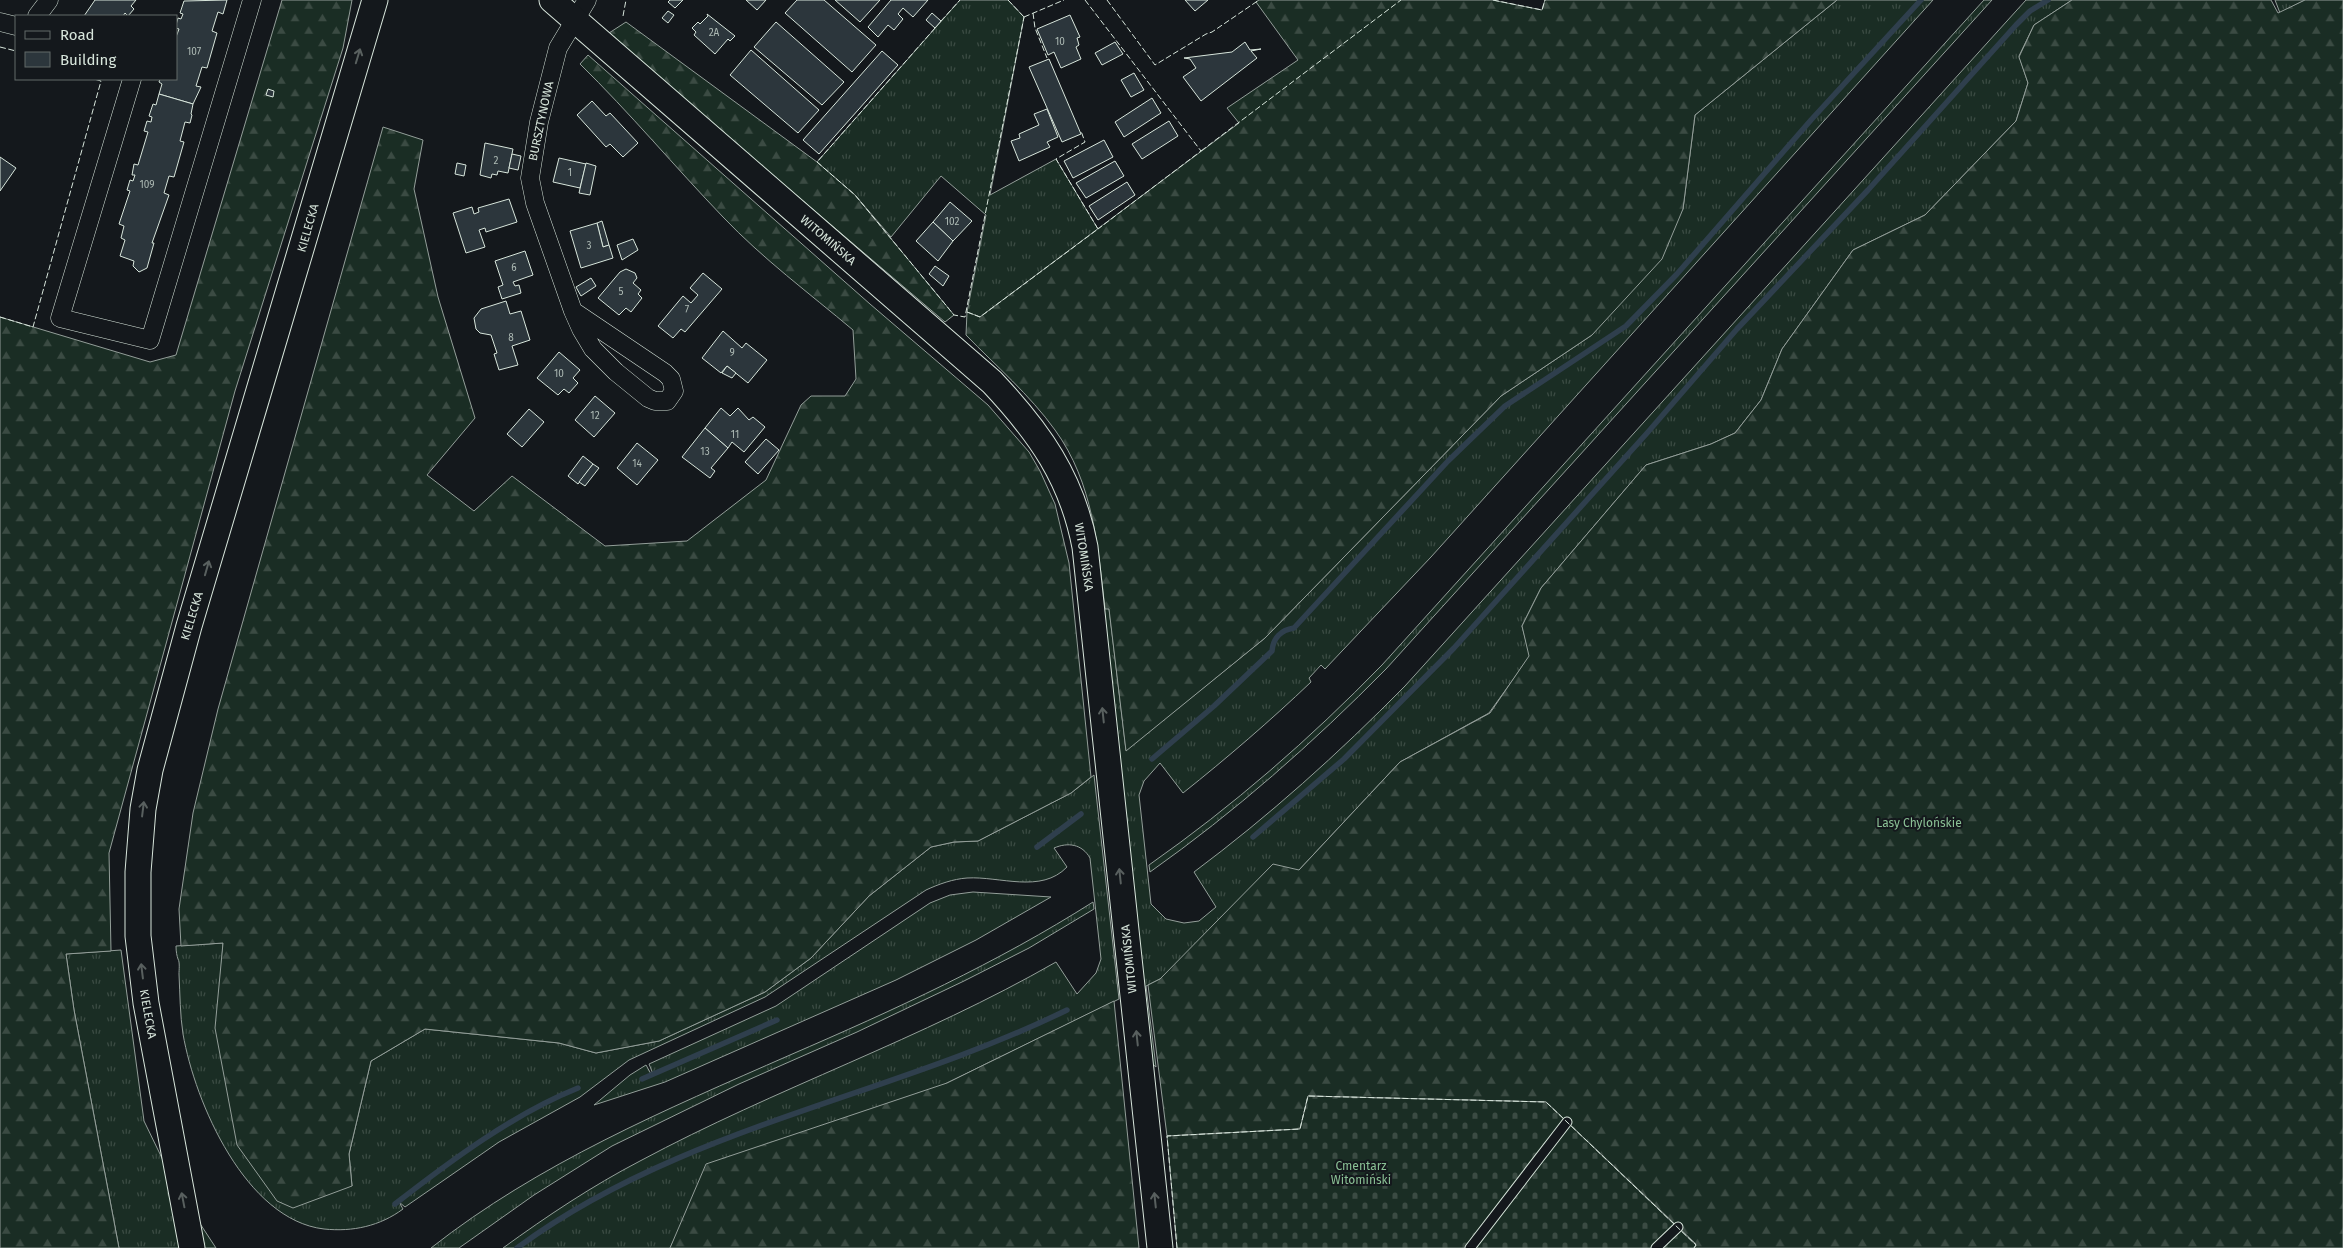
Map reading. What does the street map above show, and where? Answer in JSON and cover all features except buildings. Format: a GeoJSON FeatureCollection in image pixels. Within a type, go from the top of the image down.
{"type":"FeatureCollection","features":[{"type":"Feature","properties":{"kind":"street"},"geometry":{"type":"LineString","coordinates":[[38,15],[49,0]]}},
{"type":"Feature","properties":{"kind":"street"},"geometry":{"type":"LineString","coordinates":[[132,80],[60,318],[150,340],[252,0]]}},
{"type":"Feature","properties":{"kind":"street","name":"KIELECKA"},"geometry":{"type":"LineString","coordinates":[[192,1248],[148,1012],[140,954],[138,872],[143,809],[160,730],[186,635],[375,0]]}},
{"type":"Feature","properties":{"kind":"street","name":"WITOMIŃSKA"},"geometry":{"type":"LineString","coordinates":[[552,0],[581,10],[992,382],[1037,433],[1065,482],[1080,520],[1085,547],[1160,1248]]}},
{"type":"Feature","properties":{"kind":"street","name":"BURSZTYNOWA"},"geometry":{"type":"LineString","coordinates":[[573,311],[665,373],[674,386],[671,398],[661,402],[648,398],[616,372],[593,349],[580,329],[573,311],[535,202],[530,178],[539,122],[558,48],[581,10]]}},
{"type":"Feature","properties":{"kind":"street"},"geometry":{"type":"LineString","coordinates":[[0,22],[15,26]]}},
{"type":"Feature","properties":{"kind":"lane"},"geometry":{"type":"LineString","coordinates":[[1470,1248],[1567,1122]]}},
{"type":"Feature","properties":{"kind":"lane"},"geometry":{"type":"LineString","coordinates":[[1656,1248],[1678,1227]]}},
{"type":"Feature","properties":{"kind":"green space"},"geometry":{"type":"Polygon","coordinates":[[[282,0],[352,0],[343,48],[235,391],[109,853],[111,951],[66,954],[74,1010],[119,1248],[0,1248],[0,317],[150,362],[176,355],[282,0]]]}},
{"type":"Feature","properties":{"kind":"green space"},"geometry":{"type":"Polygon","coordinates":[[[960,0],[1008,0],[1024,17],[990,195],[1056,159],[1098,229],[980,317],[967,312],[986,215],[941,176],[891,237],[855,195],[817,162],[960,0]]]}},
{"type":"Feature","properties":{"kind":"green space"},"geometry":{"type":"Polygon","coordinates":[[[1259,0],[1492,0],[1542,10],[1545,0],[1837,0],[1695,115],[1683,209],[1662,259],[1592,335],[1501,396],[1265,638],[1126,751],[1109,609],[1105,609],[1100,562],[1086,493],[1068,450],[1055,430],[1024,393],[966,335],[967,312],[980,317],[1239,123],[1227,108],[1298,60],[1256,2],[1259,0]]]}},
{"type":"Feature","properties":{"kind":"green space"},"geometry":{"type":"Polygon","coordinates":[[[1837,0],[1933,0],[1431,557],[1325,669],[1321,665],[1309,678],[1311,682],[1296,697],[1183,793],[1160,763],[1144,781],[1139,795],[1151,904],[1166,919],[1184,923],[1199,921],[1216,907],[1194,872],[1302,784],[1405,686],[2026,0],[2072,0],[2034,25],[2019,56],[2028,83],[2016,121],[1925,215],[1853,250],[1782,349],[1761,400],[1735,433],[1711,444],[1646,465],[1541,588],[1522,626],[1530,656],[1489,713],[1400,762],[1299,870],[1160,979],[1146,986],[1156,1067],[1150,1062],[1102,609],[1109,608],[1126,750],[1265,638],[1501,396],[1592,335],[1683,209],[1695,115],[1837,0]]]}},
{"type":"Feature","properties":{"kind":"green space"},"geometry":{"type":"Polygon","coordinates":[[[1984,0],[1992,0],[1386,669],[1302,750],[1243,801],[1150,872],[1149,865],[1211,819],[1270,771],[1382,665],[1984,0]]]}},
{"type":"Feature","properties":{"kind":"green space","name":"Lasy Chylońskie"},"geometry":{"type":"Polygon","coordinates":[[[2072,0],[2271,0],[2278,13],[2305,0],[2343,0],[2343,1248],[1694,1248],[1696,1244],[1546,1102],[1308,1096],[1300,1129],[1167,1136],[1148,985],[1160,979],[1273,864],[1299,870],[1400,762],[1490,713],[1529,656],[1522,626],[1541,588],[1646,465],[1711,444],[1735,433],[1761,400],[1782,349],[1853,250],[1925,215],[2016,121],[2028,83],[2019,57],[2034,25],[2072,0]]]}},
{"type":"Feature","properties":{"kind":"green space"},"geometry":{"type":"Polygon","coordinates":[[[2275,0],[2305,0],[2280,13],[2275,0]]]}},
{"type":"Feature","properties":{"kind":"green space"},"geometry":{"type":"Polygon","coordinates":[[[626,22],[817,162],[855,195],[954,315],[945,322],[609,33],[626,22]]]}},
{"type":"Feature","properties":{"kind":"green space"},"geometry":{"type":"Polygon","coordinates":[[[588,55],[870,304],[988,405],[1029,452],[1055,504],[1069,563],[1091,777],[1071,793],[978,841],[954,842],[931,847],[869,896],[811,958],[765,992],[659,1041],[596,1053],[559,1043],[425,1029],[371,1061],[349,1154],[352,1186],[293,1208],[277,1201],[237,1145],[215,1028],[223,943],[181,946],[179,909],[193,813],[218,709],[383,127],[423,140],[414,189],[438,297],[475,418],[427,475],[474,511],[512,476],[605,546],[687,541],[766,480],[801,405],[811,396],[845,396],[856,379],[853,330],[770,261],[723,217],[580,64],[588,55]]]}},
{"type":"Feature","properties":{"kind":"green space"},"geometry":{"type":"Polygon","coordinates":[[[1094,775],[1119,999],[947,1083],[675,1238],[670,1248],[503,1248],[570,1202],[640,1161],[744,1110],[954,1015],[1056,962],[1077,994],[1096,973],[1101,959],[1090,858],[1087,853],[1079,847],[1069,845],[1054,848],[1067,867],[1057,875],[1045,880],[1020,882],[967,878],[946,882],[926,890],[765,997],[629,1060],[580,1097],[499,1142],[405,1207],[399,1202],[403,1209],[376,1224],[345,1230],[324,1229],[296,1221],[271,1204],[248,1182],[229,1154],[212,1124],[199,1092],[189,1062],[183,1034],[179,964],[176,946],[223,943],[220,990],[352,1186],[349,1154],[371,1061],[425,1029],[559,1043],[596,1053],[659,1041],[765,992],[811,958],[869,896],[931,847],[954,842],[978,841],[1071,793],[1094,775]]]}},
{"type":"Feature","properties":{"kind":"green space"},"geometry":{"type":"Polygon","coordinates":[[[973,892],[1051,897],[976,940],[896,980],[665,1082],[594,1105],[630,1075],[646,1065],[651,1074],[653,1074],[649,1064],[776,1006],[930,903],[950,895],[973,892]]]}},
{"type":"Feature","properties":{"kind":"green space"},"geometry":{"type":"Polygon","coordinates":[[[1093,902],[1094,909],[1029,948],[964,981],[857,1032],[739,1084],[612,1146],[534,1195],[459,1248],[431,1248],[515,1190],[604,1140],[696,1096],[868,1021],[1020,945],[1093,902]]]}},
{"type":"Feature","properties":{"kind":"green space"},"geometry":{"type":"Polygon","coordinates":[[[121,950],[144,1121],[176,1187],[216,1248],[119,1248],[74,1010],[66,954],[121,950]]]}},
{"type":"Feature","properties":{"kind":"green space"},"geometry":{"type":"Polygon","coordinates":[[[1114,1001],[1139,1248],[670,1248],[706,1164],[947,1083],[1114,1001]]]}},
{"type":"Feature","properties":{"kind":"green space","name":"Cmentarz Witomiński"},"geometry":{"type":"Polygon","coordinates":[[[1308,1096],[1546,1102],[1696,1245],[1694,1248],[1177,1248],[1167,1136],[1300,1129],[1308,1096]]]}},
{"type":"Feature","properties":{"kind":"waterway"},"geometry":{"type":"LineString","coordinates":[[1152,759],[1214,706],[1272,651],[1278,635],[1294,628],[1448,461],[1505,406],[1626,326],[1677,274],[1811,120],[1921,0]]}},
{"type":"Feature","properties":{"kind":"waterway"},"geometry":{"type":"LineString","coordinates":[[1253,837],[1344,759],[1454,648],[1648,432],[1737,329],[1868,190],[2016,25],[2030,11],[2048,0]]}},
{"type":"Feature","properties":{"kind":"waterway"},"geometry":{"type":"LineString","coordinates":[[1037,847],[1081,814]]}},
{"type":"Feature","properties":{"kind":"waterway"},"geometry":{"type":"LineString","coordinates":[[517,1248],[580,1207],[647,1172],[716,1143],[998,1041],[1067,1010]]}},
{"type":"Feature","properties":{"kind":"waterway"},"geometry":{"type":"LineString","coordinates":[[642,1079],[777,1020]]}},
{"type":"Feature","properties":{"kind":"waterway"},"geometry":{"type":"LineString","coordinates":[[395,1204],[482,1140],[530,1111],[578,1088]]}},
{"type":"Feature","properties":{"kind":"fence"},"geometry":{"type":"LineString","coordinates":[[623,16],[626,0]]}},
{"type":"Feature","properties":{"kind":"fence"},"geometry":{"type":"LineString","coordinates":[[941,21],[960,0]]}},
{"type":"Feature","properties":{"kind":"fence"},"geometry":{"type":"LineString","coordinates":[[1008,0],[1024,17]]}},
{"type":"Feature","properties":{"kind":"fence"},"geometry":{"type":"LineString","coordinates":[[1024,17],[1064,0]]}},
{"type":"Feature","properties":{"kind":"fence"},"geometry":{"type":"LineString","coordinates":[[1085,0],[1201,151],[1098,229]]}},
{"type":"Feature","properties":{"kind":"fence"},"geometry":{"type":"LineString","coordinates":[[1107,0],[1155,65],[1212,32],[1259,0]]}},
{"type":"Feature","properties":{"kind":"fence"},"geometry":{"type":"LineString","coordinates":[[1201,151],[1401,0]]}},
{"type":"Feature","properties":{"kind":"fence"},"geometry":{"type":"LineString","coordinates":[[1493,0],[1542,10],[1545,0]]}},
{"type":"Feature","properties":{"kind":"fence"},"geometry":{"type":"LineString","coordinates":[[1033,13],[1035,28],[1047,58]]}},
{"type":"Feature","properties":{"kind":"fence"},"geometry":{"type":"LineString","coordinates":[[935,28],[817,162],[855,195],[954,315],[965,317],[1024,17]]}},
{"type":"Feature","properties":{"kind":"fence"},"geometry":{"type":"LineString","coordinates":[[0,47],[15,51]]}},
{"type":"Feature","properties":{"kind":"fence"},"geometry":{"type":"LineString","coordinates":[[0,317],[33,327],[101,81],[98,80]]}},
{"type":"Feature","properties":{"kind":"fence"},"geometry":{"type":"LineString","coordinates":[[967,312],[980,317],[1098,229],[1056,159],[1085,142],[1081,131]]}},
{"type":"Feature","properties":{"kind":"fence"},"geometry":{"type":"LineString","coordinates":[[1177,1248],[1167,1136],[1300,1129],[1308,1096],[1546,1102],[1696,1245],[1694,1248]]}}]}
